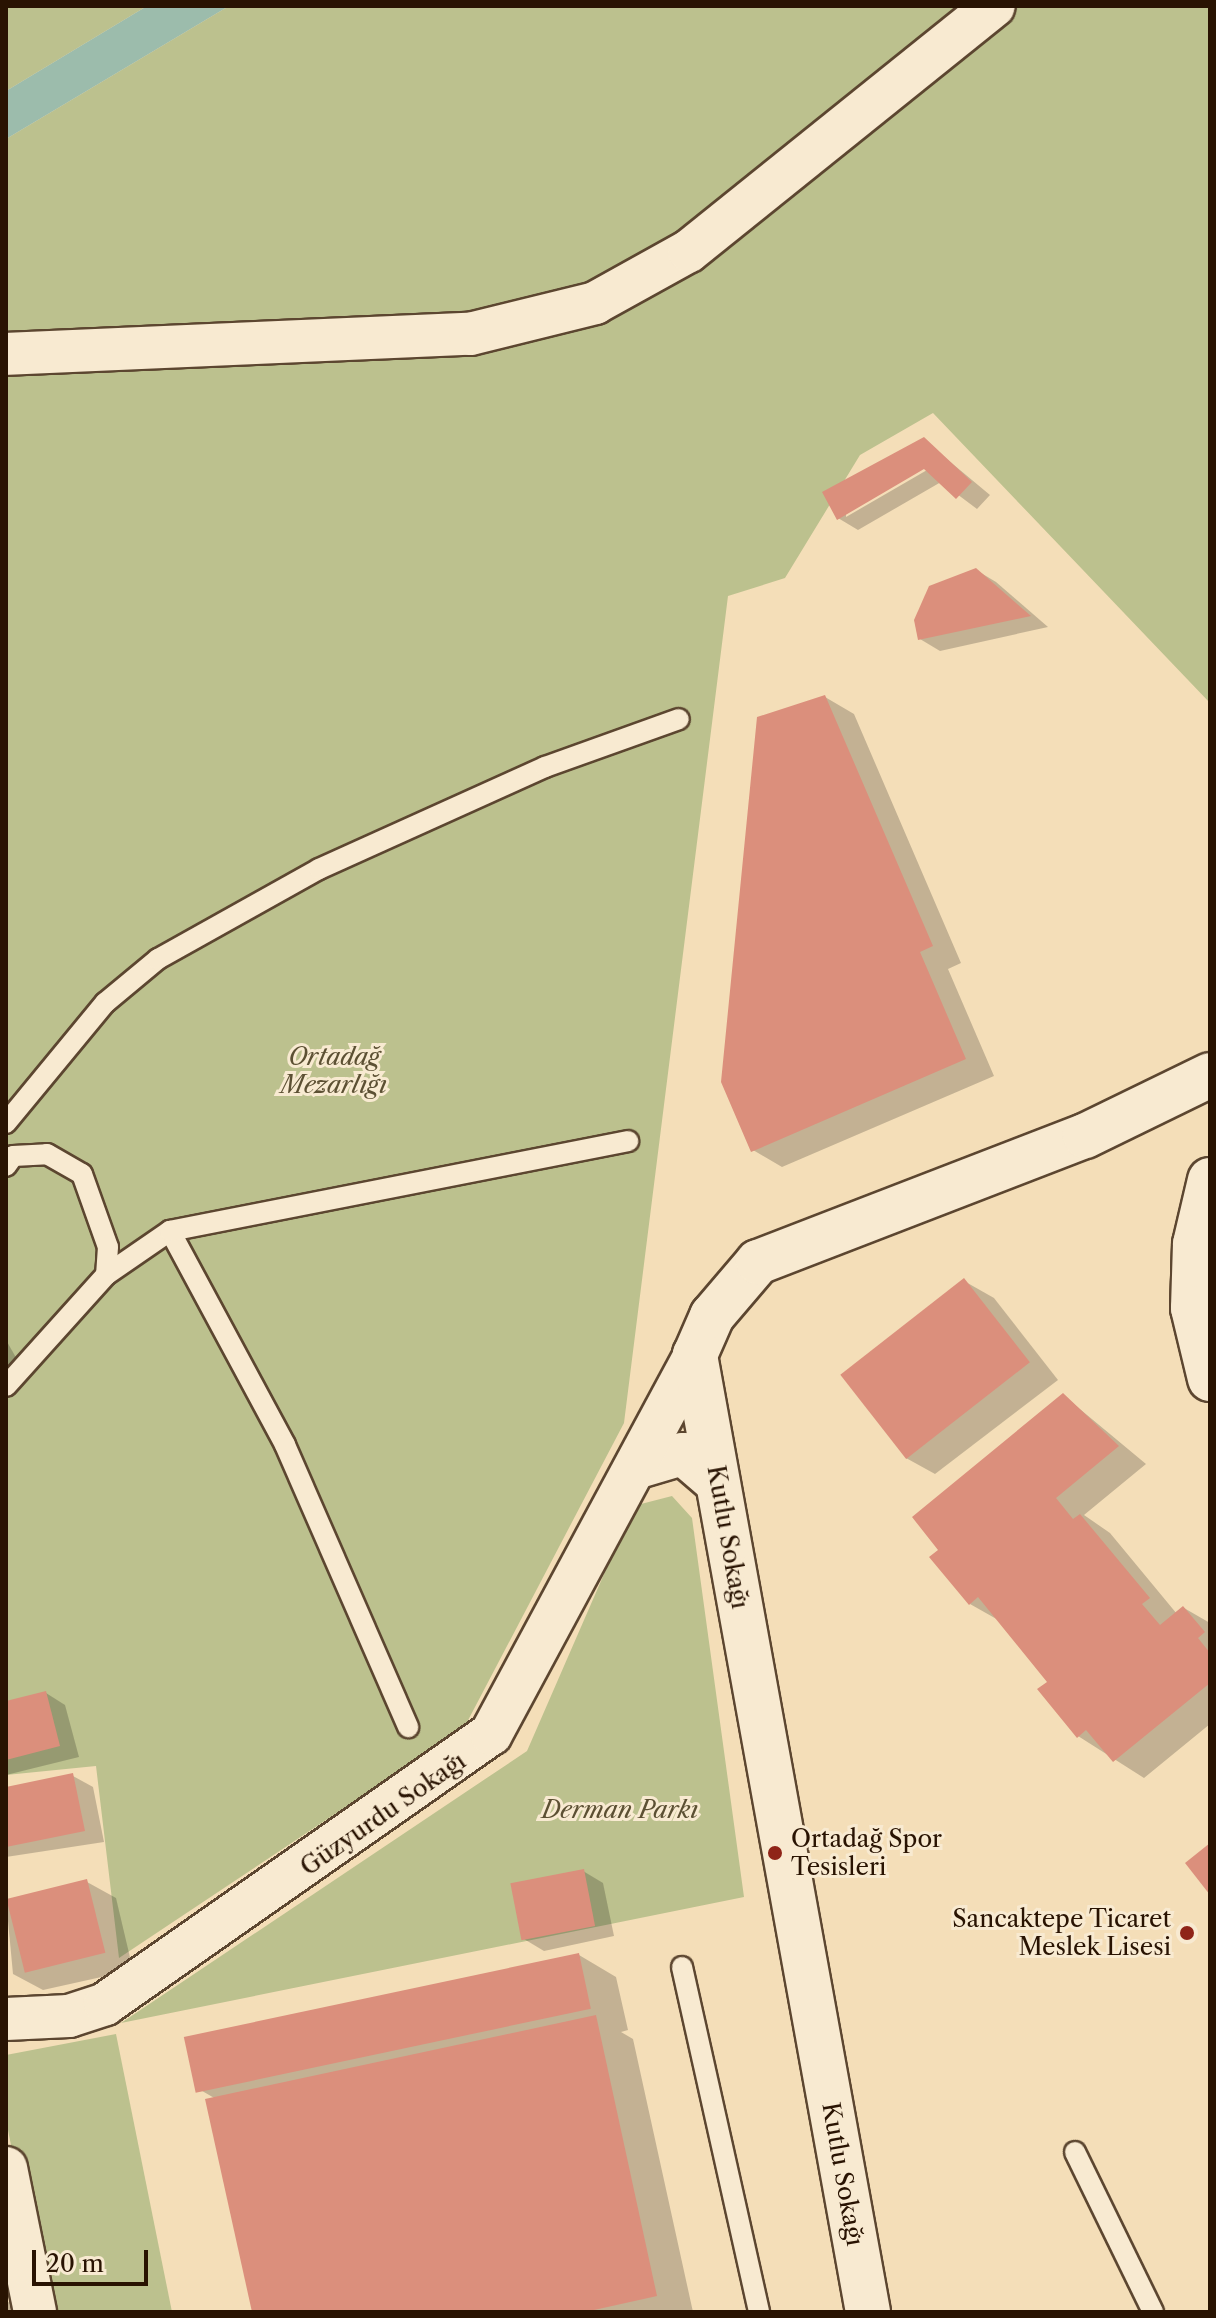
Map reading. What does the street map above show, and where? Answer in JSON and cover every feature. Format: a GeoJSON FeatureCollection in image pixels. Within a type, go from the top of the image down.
{"type":"FeatureCollection","features":[{"type":"Feature","properties":{"kind":"main road"},"geometry":{"type":"LineString","coordinates":[[695,1355],[712,1316],[758,1262],[1085,1136],[1210,1075]]}},
{"type":"Feature","properties":{"kind":"main road"},"geometry":{"type":"LineString","coordinates":[[1210,1180],[1195,1244],[1193,1308],[1210,1379]]}},
{"type":"Feature","properties":{"kind":"main road","name":"Kutlu Sokağı"},"geometry":{"type":"LineString","coordinates":[[695,1355],[868,2312]]}},
{"type":"Feature","properties":{"kind":"street"},"geometry":{"type":"LineString","coordinates":[[6,354],[470,334],[595,303],[689,251],[994,6]]}},
{"type":"Feature","properties":{"kind":"street","name":"Güzyurdu Sokağı"},"geometry":{"type":"LineString","coordinates":[[6,2019],[69,2016],[105,2004],[472,1752],[507,1711],[695,1355]]}},
{"type":"Feature","properties":{"kind":"street"},"geometry":{"type":"LineString","coordinates":[[635,1468],[683,1454],[718,1484]]}},
{"type":"Feature","properties":{"kind":"street"},"geometry":{"type":"LineString","coordinates":[[6,2168],[35,2312]]}},
{"type":"Feature","properties":{"kind":"lane"},"geometry":{"type":"LineString","coordinates":[[6,1123],[95,1014],[158,959],[319,869],[545,767],[679,719]]}},
{"type":"Feature","properties":{"kind":"lane"},"geometry":{"type":"LineString","coordinates":[[6,1386],[106,1275],[170,1231],[628,1141]]}},
{"type":"Feature","properties":{"kind":"lane"},"geometry":{"type":"LineString","coordinates":[[8,1156],[47,1154],[82,1174],[99,1208],[106,1275]]}},
{"type":"Feature","properties":{"kind":"lane"},"geometry":{"type":"LineString","coordinates":[[170,1231],[285,1445],[408,1727]]}},
{"type":"Feature","properties":{"kind":"lane"},"geometry":{"type":"LineString","coordinates":[[682,1967],[759,2312]]}},
{"type":"Feature","properties":{"kind":"lane"},"geometry":{"type":"LineString","coordinates":[[1075,2152],[1153,2312]]}},
{"type":"Feature","properties":{"kind":"green space"},"geometry":{"type":"Polygon","coordinates":[[[6,6],[147,6],[6,91],[6,6]]]}},
{"type":"Feature","properties":{"kind":"green space","name":"Ortadağ Mezarlığı"},"geometry":{"type":"Polygon","coordinates":[[[229,6],[1210,6],[1210,703],[933,413],[860,455],[785,578],[728,596],[624,1423],[464,1728],[119,1958],[96,1766],[6,1775],[6,139],[229,6]]]}},
{"type":"Feature","properties":{"kind":"green space","name":"Derman Parkı"},"geometry":{"type":"Polygon","coordinates":[[[672,1496],[692,1518],[744,1897],[121,2023],[527,1751],[628,1519],[641,1504],[672,1496]]]}},
{"type":"Feature","properties":{"kind":"green space"},"geometry":{"type":"Polygon","coordinates":[[[116,2034],[172,2312],[44,2312],[6,2120],[6,2055],[116,2034]]]}},
{"type":"Feature","properties":{"kind":"shaded area"},"geometry":{"type":"Polygon","coordinates":[[[147,6],[229,6],[6,139],[6,91],[147,6]]]}},
{"type":"Feature","properties":{"kind":"building"},"geometry":{"type":"Polygon","coordinates":[[[924,437],[972,482],[956,499],[924,469],[837,520],[822,492],[924,437]]]}},
{"type":"Feature","properties":{"kind":"building"},"geometry":{"type":"Polygon","coordinates":[[[976,568],[1031,616],[918,640],[914,620],[929,586],[976,568]]]}},
{"type":"Feature","properties":{"kind":"building"},"geometry":{"type":"Polygon","coordinates":[[[825,695],[933,946],[920,952],[966,1059],[751,1152],[721,1082],[757,717],[825,695]]]}},
{"type":"Feature","properties":{"kind":"building"},"geometry":{"type":"Polygon","coordinates":[[[964,1278],[1030,1362],[906,1459],[840,1375],[964,1278]]]}},
{"type":"Feature","properties":{"kind":"building"},"geometry":{"type":"Polygon","coordinates":[[[1063,1393],[1119,1446],[1056,1498],[1073,1519],[1080,1514],[1150,1598],[1142,1604],[1160,1625],[1183,1606],[1205,1632],[1198,1638],[1210,1653],[1210,1683],[1113,1762],[1086,1730],[1077,1738],[1037,1689],[1047,1682],[978,1597],[969,1605],[929,1557],[938,1550],[912,1517],[1063,1393]]]}},
{"type":"Feature","properties":{"kind":"building"},"geometry":{"type":"Polygon","coordinates":[[[46,1691],[60,1746],[6,1760],[6,1701],[46,1691]]]}},
{"type":"Feature","properties":{"kind":"building"},"geometry":{"type":"Polygon","coordinates":[[[73,1773],[85,1831],[6,1847],[6,1787],[73,1773]]]}},
{"type":"Feature","properties":{"kind":"building"},"geometry":{"type":"Polygon","coordinates":[[[1210,1843],[1210,1895],[1185,1863],[1210,1843]]]}},
{"type":"Feature","properties":{"kind":"building"},"geometry":{"type":"Polygon","coordinates":[[[584,1869],[595,1926],[521,1940],[510,1883],[584,1869]]]}},
{"type":"Feature","properties":{"kind":"building"},"geometry":{"type":"Polygon","coordinates":[[[87,1879],[105,1953],[25,1973],[6,1899],[87,1879]]]}},
{"type":"Feature","properties":{"kind":"building"},"geometry":{"type":"Polygon","coordinates":[[[579,1953],[591,2009],[196,2093],[184,2037],[579,1953]]]}},
{"type":"Feature","properties":{"kind":"building"},"geometry":{"type":"Polygon","coordinates":[[[596,2015],[657,2296],[585,2312],[252,2312],[205,2099],[596,2015]]]}},
{"type":"Feature","properties":{"kind":"place","name":"Ortadağ Spor Tesisleri"},"geometry":{"type":"Point","coordinates":[775,1853]}},
{"type":"Feature","properties":{"kind":"place","name":"Sancaktepe Ticaret Meslek Lisesi"},"geometry":{"type":"Point","coordinates":[1187,1933]}}]}
